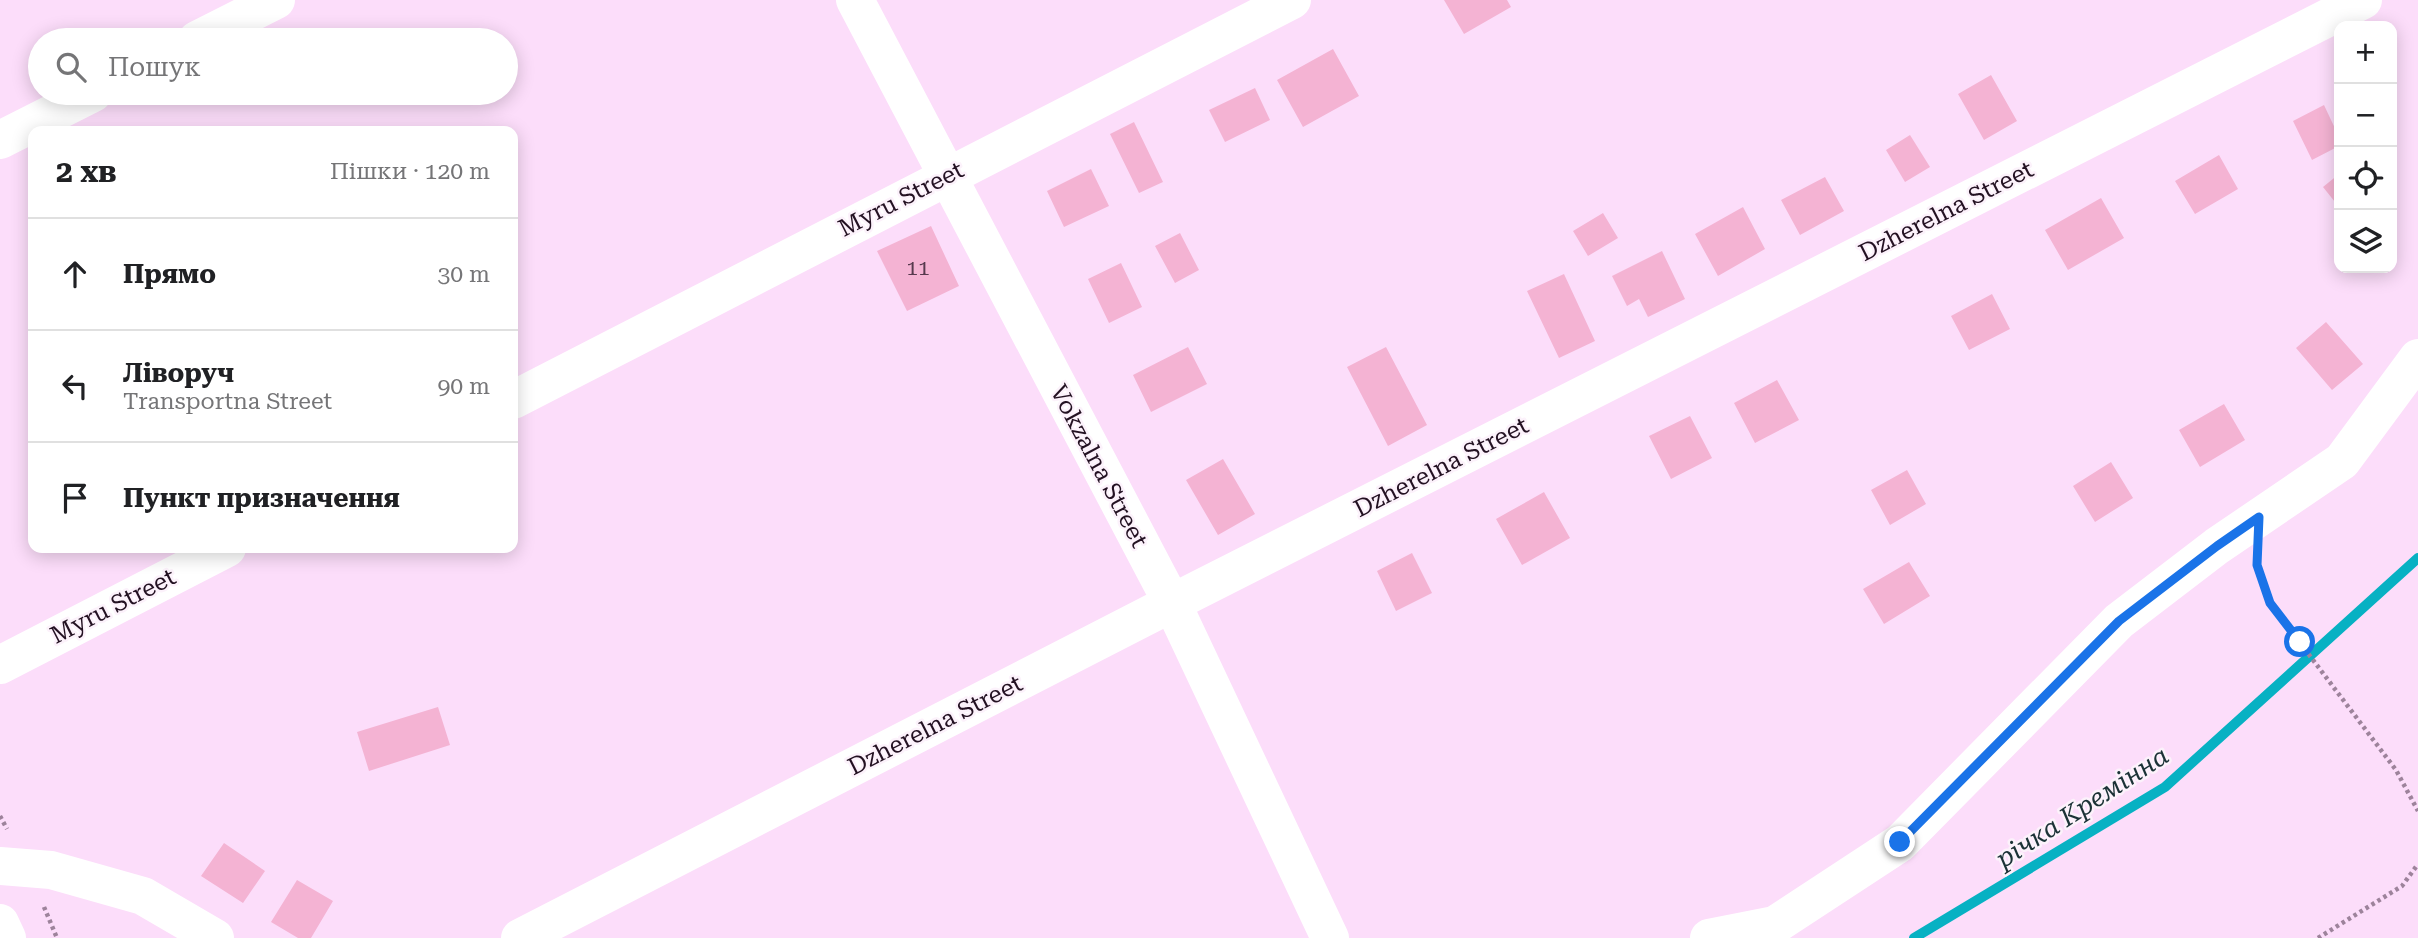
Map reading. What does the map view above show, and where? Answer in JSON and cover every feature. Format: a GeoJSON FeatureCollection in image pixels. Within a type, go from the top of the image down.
{"type":"FeatureCollection","features":[{"type":"Feature","properties":{"kind":"street"},"geometry":{"type":"LineString","coordinates":[[221,28],[276,0]]}},
{"type":"Feature","properties":{"kind":"street","name":"Vokzalna Street"},"geometry":{"type":"LineString","coordinates":[[855,0],[1172,603],[1330,938]]}},
{"type":"Feature","properties":{"kind":"street","name":"Myru Street"},"geometry":{"type":"LineString","coordinates":[[518,397],[1292,0]]}},
{"type":"Feature","properties":{"kind":"street","name":"Dzherelna Street"},"geometry":{"type":"LineString","coordinates":[[520,938],[1172,603],[2363,0]]}},
{"type":"Feature","properties":{"kind":"street"},"geometry":{"type":"LineString","coordinates":[[0,140],[69,105]]}},
{"type":"Feature","properties":{"kind":"street"},"geometry":{"type":"LineString","coordinates":[[1709,938],[1775,925],[1900,842],[2119,621],[2217,546],[2342,461],[2418,358]]}},
{"type":"Feature","properties":{"kind":"street","name":"Myru Street"},"geometry":{"type":"LineString","coordinates":[[0,665],[217,553]]}},
{"type":"Feature","properties":{"kind":"street"},"geometry":{"type":"LineString","coordinates":[[0,866],[51,870],[143,896],[215,938]]}},
{"type":"Feature","properties":{"kind":"street"},"geometry":{"type":"LineString","coordinates":[[0,923],[8,938]]}},
{"type":"Feature","properties":{"kind":"path"},"geometry":{"type":"LineString","coordinates":[[2259,517],[2257,565],[2270,603],[2396,770],[2418,811]]}},
{"type":"Feature","properties":{"kind":"path"},"geometry":{"type":"LineString","coordinates":[[2318,938],[2402,886],[2418,864]]}},
{"type":"Feature","properties":{"kind":"building"},"geometry":{"type":"Polygon","coordinates":[[[1444,0],[1507,0],[1511,7],[1464,34],[1444,0]]]}},
{"type":"Feature","properties":{"kind":"building"},"geometry":{"type":"Polygon","coordinates":[[[1333,49],[1359,96],[1303,127],[1277,80],[1333,49]]]}},
{"type":"Feature","properties":{"kind":"building"},"geometry":{"type":"Polygon","coordinates":[[[1991,75],[2017,121],[1984,140],[1958,94],[1991,75]]]}},
{"type":"Feature","properties":{"kind":"building"},"geometry":{"type":"Polygon","coordinates":[[[1255,88],[1270,120],[1225,142],[1209,110],[1255,88]]]}},
{"type":"Feature","properties":{"kind":"building"},"geometry":{"type":"Polygon","coordinates":[[[2324,105],[2334,126],[2334,149],[2312,160],[2293,121],[2324,105]]]}},
{"type":"Feature","properties":{"kind":"building"},"geometry":{"type":"Polygon","coordinates":[[[1134,122],[1163,182],[1139,193],[1110,134],[1134,122]]]}},
{"type":"Feature","properties":{"kind":"building"},"geometry":{"type":"Polygon","coordinates":[[[1910,135],[1930,167],[1905,182],[1886,150],[1910,135]]]}},
{"type":"Feature","properties":{"kind":"building"},"geometry":{"type":"Polygon","coordinates":[[[2219,155],[2238,189],[2195,214],[2175,181],[2219,155]]]}},
{"type":"Feature","properties":{"kind":"building"},"geometry":{"type":"Polygon","coordinates":[[[1091,169],[1109,206],[1064,227],[1047,191],[1091,169]]]}},
{"type":"Feature","properties":{"kind":"building"},"geometry":{"type":"Polygon","coordinates":[[[1825,177],[1844,211],[1800,235],[1781,200],[1825,177]]]}},
{"type":"Feature","properties":{"kind":"building"},"geometry":{"type":"Polygon","coordinates":[[[2334,178],[2334,201],[2323,187],[2334,178]]]}},
{"type":"Feature","properties":{"kind":"building"},"geometry":{"type":"Polygon","coordinates":[[[2101,198],[2124,238],[2068,270],[2045,230],[2101,198]]]}},
{"type":"Feature","properties":{"kind":"building"},"geometry":{"type":"Polygon","coordinates":[[[1743,207],[1765,249],[1718,276],[1695,234],[1743,207]]]}},
{"type":"Feature","properties":{"kind":"building"},"geometry":{"type":"Polygon","coordinates":[[[1603,213],[1618,238],[1588,256],[1573,231],[1603,213]]]}},
{"type":"Feature","properties":{"kind":"building"},"geometry":{"type":"Polygon","coordinates":[[[931,226],[959,286],[907,311],[877,251],[931,226]]]}},
{"type":"Feature","properties":{"kind":"building"},"geometry":{"type":"Polygon","coordinates":[[[1180,233],[1199,270],[1175,283],[1155,246],[1180,233]]]}},
{"type":"Feature","properties":{"kind":"building"},"geometry":{"type":"Polygon","coordinates":[[[1662,251],[1685,299],[1648,317],[1639,299],[1627,306],[1612,276],[1662,251]]]}},
{"type":"Feature","properties":{"kind":"building"},"geometry":{"type":"Polygon","coordinates":[[[1121,263],[1142,307],[1109,323],[1088,279],[1121,263]]]}},
{"type":"Feature","properties":{"kind":"building"},"geometry":{"type":"Polygon","coordinates":[[[1564,274],[1595,341],[1559,358],[1527,291],[1564,274]]]}},
{"type":"Feature","properties":{"kind":"building"},"geometry":{"type":"Polygon","coordinates":[[[1992,294],[2010,329],[1969,350],[1951,316],[1992,294]]]}},
{"type":"Feature","properties":{"kind":"building"},"geometry":{"type":"Polygon","coordinates":[[[2326,322],[2363,364],[2332,390],[2296,348],[2326,322]]]}},
{"type":"Feature","properties":{"kind":"building"},"geometry":{"type":"Polygon","coordinates":[[[1188,347],[1207,384],[1151,412],[1133,375],[1188,347]]]}},
{"type":"Feature","properties":{"kind":"building"},"geometry":{"type":"Polygon","coordinates":[[[1386,347],[1427,425],[1388,446],[1347,367],[1386,347]]]}},
{"type":"Feature","properties":{"kind":"building"},"geometry":{"type":"Polygon","coordinates":[[[1777,380],[1799,420],[1755,443],[1734,403],[1777,380]]]}},
{"type":"Feature","properties":{"kind":"building"},"geometry":{"type":"Polygon","coordinates":[[[2224,404],[2245,440],[2200,467],[2179,430],[2224,404]]]}},
{"type":"Feature","properties":{"kind":"building"},"geometry":{"type":"Polygon","coordinates":[[[1690,416],[1712,458],[1671,479],[1649,436],[1690,416]]]}},
{"type":"Feature","properties":{"kind":"building"},"geometry":{"type":"Polygon","coordinates":[[[1223,459],[1255,514],[1218,535],[1186,480],[1223,459]]]}},
{"type":"Feature","properties":{"kind":"building"},"geometry":{"type":"Polygon","coordinates":[[[2111,462],[2133,498],[2095,522],[2073,486],[2111,462]]]}},
{"type":"Feature","properties":{"kind":"building"},"geometry":{"type":"Polygon","coordinates":[[[1907,470],[1926,504],[1890,525],[1871,490],[1907,470]]]}},
{"type":"Feature","properties":{"kind":"building"},"geometry":{"type":"Polygon","coordinates":[[[1544,492],[1570,538],[1522,565],[1496,519],[1544,492]]]}},
{"type":"Feature","properties":{"kind":"building"},"geometry":{"type":"Polygon","coordinates":[[[1412,553],[1432,593],[1396,611],[1377,571],[1412,553]]]}},
{"type":"Feature","properties":{"kind":"building"},"geometry":{"type":"Polygon","coordinates":[[[1909,562],[1930,596],[1884,624],[1863,589],[1909,562]]]}},
{"type":"Feature","properties":{"kind":"building"},"geometry":{"type":"Polygon","coordinates":[[[438,707],[450,745],[369,771],[357,732],[438,707]]]}},
{"type":"Feature","properties":{"kind":"building"},"geometry":{"type":"Polygon","coordinates":[[[224,843],[265,871],[243,903],[201,876],[224,843]]]}},
{"type":"Feature","properties":{"kind":"building"},"geometry":{"type":"Polygon","coordinates":[[[297,880],[333,901],[311,938],[298,938],[271,922],[297,880]]]}},
{"type":"Feature","properties":{"kind":"waterway","name":"річка Кремінна"},"geometry":{"type":"LineString","coordinates":[[1914,938],[2165,787],[2418,558]]}},
{"type":"Feature","properties":{"kind":"route"},"geometry":{"type":"LineString","coordinates":[[1900,842],[2119,621],[2259,517],[2257,565],[2270,603],[2300,642]]}}]}
